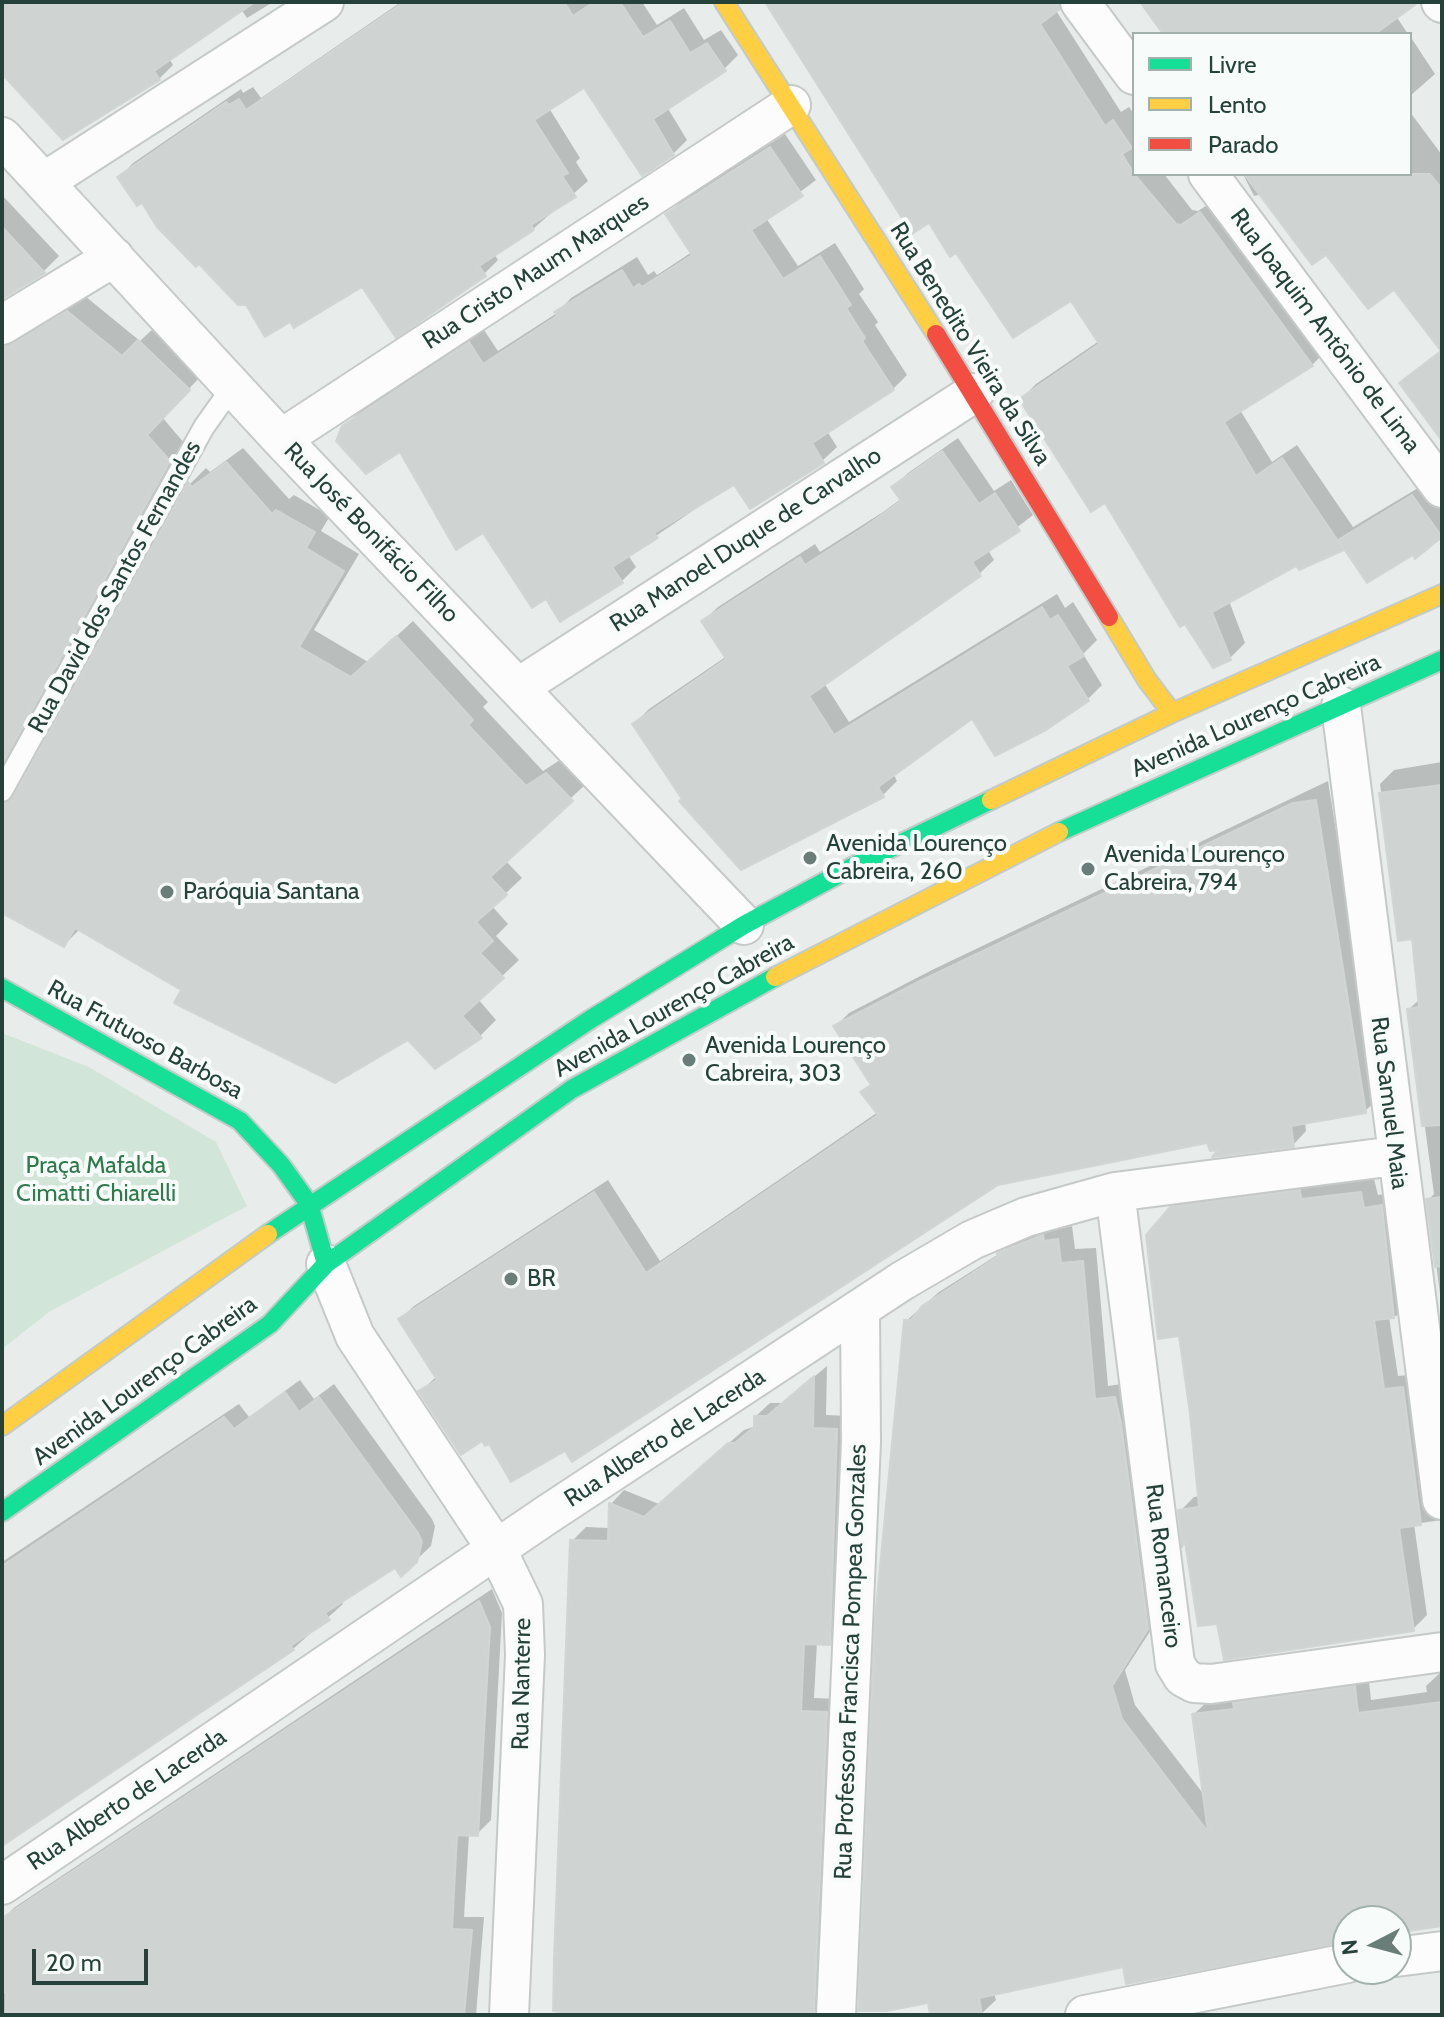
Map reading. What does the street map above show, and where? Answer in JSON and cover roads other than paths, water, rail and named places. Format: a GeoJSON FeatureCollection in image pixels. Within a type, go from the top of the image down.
{"type":"FeatureCollection","features":[{"type":"Feature","properties":{"kind":"main road","name":"Rua Benedito Vieira da Silva"},"geometry":{"type":"LineString","coordinates":[[724,2],[974,393],[1147,680],[1172,713]]}},
{"type":"Feature","properties":{"kind":"main road","name":"Avenida Lourenço Cabreira"},"geometry":{"type":"LineString","coordinates":[[2,1426],[309,1204],[591,1019],[744,925],[856,865],[1172,713],[1442,594]]}},
{"type":"Feature","properties":{"kind":"main road","name":"Avenida Lourenço Cabreira"},"geometry":{"type":"LineString","coordinates":[[2,1512],[270,1324],[326,1264],[572,1089],[672,1037],[807,959],[1103,810],[1442,660]]}},
{"type":"Feature","properties":{"kind":"main road","name":"Rua Frutuoso Barbosa"},"geometry":{"type":"LineString","coordinates":[[2,988],[240,1121],[281,1165],[309,1204],[326,1264]]}},
{"type":"Feature","properties":{"kind":"street"},"geometry":{"type":"LineString","coordinates":[[44,182],[324,2]]}},
{"type":"Feature","properties":{"kind":"street"},"geometry":{"type":"LineString","coordinates":[[1080,2],[1132,72]]}},
{"type":"Feature","properties":{"kind":"street","name":"Rua Cristo Maum Marques"},"geometry":{"type":"LineString","coordinates":[[281,439],[791,105]]}},
{"type":"Feature","properties":{"kind":"street","name":"Rua José Bonifácio Filho"},"geometry":{"type":"LineString","coordinates":[[2,137],[281,439],[744,925]]}},
{"type":"Feature","properties":{"kind":"street","name":"Rua Joaquim Antônio de Lima"},"geometry":{"type":"LineString","coordinates":[[1209,176],[1442,488]]}},
{"type":"Feature","properties":{"kind":"street"},"geometry":{"type":"LineString","coordinates":[[2,325],[114,257]]}},
{"type":"Feature","properties":{"kind":"street","name":"Rua Manoel Duque de Carvalho"},"geometry":{"type":"LineString","coordinates":[[519,687],[974,393]]}},
{"type":"Feature","properties":{"kind":"street","name":"Rua Samuel Maia"},"geometry":{"type":"LineString","coordinates":[[1341,706],[1395,1156],[1442,1500]]}},
{"type":"Feature","properties":{"kind":"street","name":"Rua Alberto de Lacerda"},"geometry":{"type":"LineString","coordinates":[[2,1885],[497,1550],[860,1309],[972,1240],[1026,1217],[1115,1192],[1395,1156]]}},
{"type":"Feature","properties":{"kind":"street","name":"Rua Romanceiro"},"geometry":{"type":"LineString","coordinates":[[1115,1192],[1175,1664],[1183,1677],[1194,1683],[1211,1684],[1442,1652]]}},
{"type":"Feature","properties":{"kind":"street","name":"Rua Nanterre"},"geometry":{"type":"LineString","coordinates":[[326,1264],[355,1336],[497,1550],[523,1604],[525,1655],[509,2015]]}},
{"type":"Feature","properties":{"kind":"street","name":"Rua Professora Francisca Pompea Gonzales"},"geometry":{"type":"LineString","coordinates":[[836,2015],[861,1442],[860,1309]]}},
{"type":"Feature","properties":{"kind":"street"},"geometry":{"type":"LineString","coordinates":[[1412,1955],[1442,1951]]}},
{"type":"Feature","properties":{"kind":"street"},"geometry":{"type":"LineString","coordinates":[[1085,2015],[1332,1966]]}},
{"type":"Feature","properties":{"kind":"lane","name":"Rua David dos Santos Fernandes"},"geometry":{"type":"LineString","coordinates":[[2,791],[204,427],[233,386]]}},
{"type":"Feature","properties":{"kind":"place","name":"Avenida Lourenço Cabreira, 260"},"geometry":{"type":"Point","coordinates":[810,858]}},
{"type":"Feature","properties":{"kind":"place","name":"Avenida Lourenço Cabreira, 794"},"geometry":{"type":"Point","coordinates":[1088,869]}},
{"type":"Feature","properties":{"kind":"place","name":"Paróquia Santana"},"geometry":{"type":"Point","coordinates":[167,892]}},
{"type":"Feature","properties":{"kind":"place","name":"Avenida Lourenço Cabreira, 303"},"geometry":{"type":"Point","coordinates":[689,1060]}},
{"type":"Feature","properties":{"kind":"place","name":"BR"},"geometry":{"type":"Point","coordinates":[511,1279]}},
{"type":"Feature","properties":{"kind":"park label","name":"Praça Mafalda Cimatti Chiarelli"},"geometry":{"type":"Point","coordinates":[96,1180]}}]}
